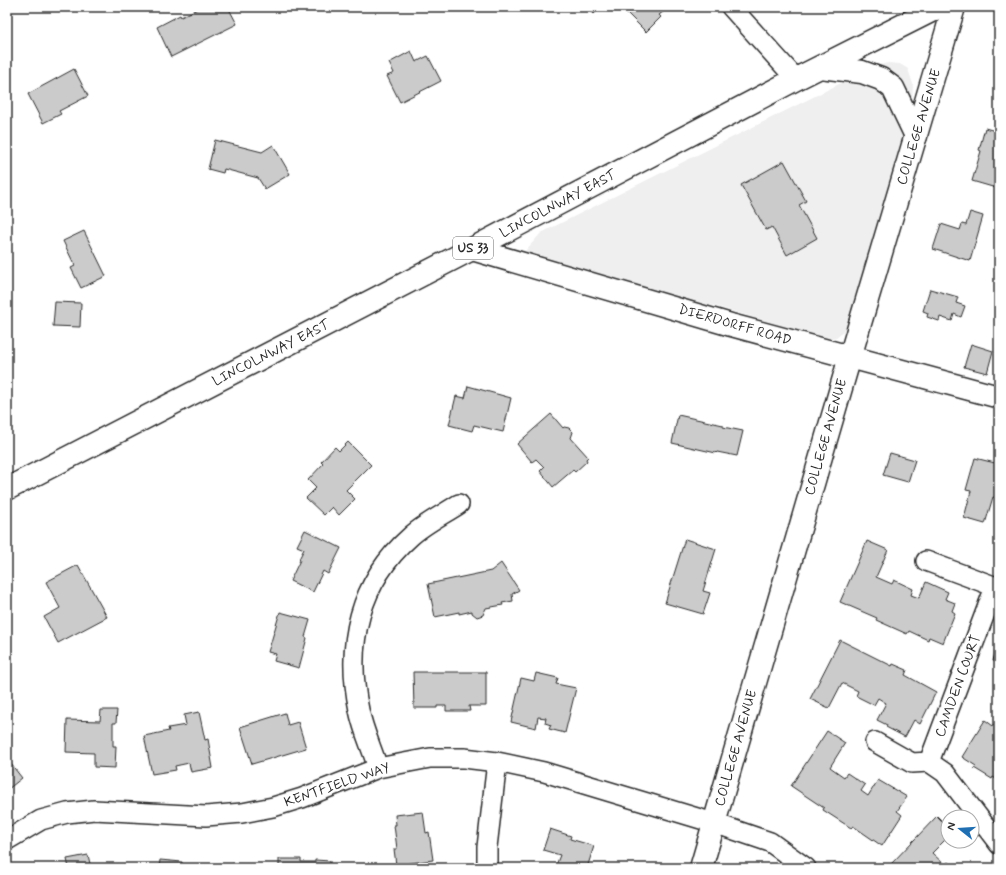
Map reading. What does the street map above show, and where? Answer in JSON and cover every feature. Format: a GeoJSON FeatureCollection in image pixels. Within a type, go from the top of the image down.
{"type":"FeatureCollection","features":[{"type":"Feature","properties":{"kind":"main road","name":"LINCOLNWAY EAST"},"geometry":{"type":"LineString","coordinates":[[7,489],[472,249],[796,79],[939,7]]}},
{"type":"Feature","properties":{"kind":"main road","name":"COLLEGE AVENUE"},"geometry":{"type":"LineString","coordinates":[[701,868],[954,7]]}},
{"type":"Feature","properties":{"kind":"main road"},"geometry":{"type":"LineString","coordinates":[[820,67],[862,72],[881,79],[893,88],[916,136]]}},
{"type":"Feature","properties":{"kind":"main road","name":"DIERDORFF ROAD"},"geometry":{"type":"LineString","coordinates":[[472,249],[731,325],[999,397]]}},
{"type":"Feature","properties":{"kind":"street"},"geometry":{"type":"LineString","coordinates":[[731,7],[796,79]]}},
{"type":"Feature","properties":{"kind":"street"},"geometry":{"type":"LineString","coordinates":[[378,768],[360,712],[354,676],[356,630],[363,604],[378,573],[391,555],[412,535],[459,504]]}},
{"type":"Feature","properties":{"kind":"street","name":"CAMDEN COURT"},"geometry":{"type":"LineString","coordinates":[[926,561],[997,587],[929,762]]}},
{"type":"Feature","properties":{"kind":"street"},"geometry":{"type":"LineString","coordinates":[[875,742],[912,763],[929,762],[945,773],[999,844]]}},
{"type":"Feature","properties":{"kind":"street","name":"KENTFIELD WAY"},"geometry":{"type":"LineString","coordinates":[[7,840],[41,820],[67,813],[94,810],[206,816],[242,813],[273,807],[302,798],[378,768],[430,758],[464,758],[497,762],[544,772],[714,823],[770,842],[806,868]]}},
{"type":"Feature","properties":{"kind":"street"},"geometry":{"type":"LineString","coordinates":[[487,868],[487,847],[497,762]]}},
{"type":"Feature","properties":{"kind":"shaded area"},"geometry":{"type":"Polygon","coordinates":[[[888,63],[900,64],[908,69],[913,84],[912,105],[848,326],[839,336],[824,338],[711,305],[705,308],[527,259],[526,250],[541,233],[875,66],[888,63]]]}},
{"type":"Feature","properties":{"kind":"building"},"geometry":{"type":"Polygon","coordinates":[[[198,7],[228,7],[237,24],[171,57],[157,27],[180,15],[181,17],[199,8],[198,7]]]}},
{"type":"Feature","properties":{"kind":"building"},"geometry":{"type":"Polygon","coordinates":[[[587,7],[601,7],[594,14],[587,7]]]}},
{"type":"Feature","properties":{"kind":"building"},"geometry":{"type":"Polygon","coordinates":[[[621,7],[659,7],[664,11],[659,15],[661,17],[646,32],[621,7]]]}},
{"type":"Feature","properties":{"kind":"building"},"geometry":{"type":"Polygon","coordinates":[[[411,51],[416,62],[428,56],[441,81],[400,102],[387,76],[394,73],[389,63],[411,51]]]}},
{"type":"Feature","properties":{"kind":"building"},"geometry":{"type":"Polygon","coordinates":[[[74,69],[88,96],[59,111],[61,114],[43,123],[28,94],[74,69]]]}},
{"type":"Feature","properties":{"kind":"building"},"geometry":{"type":"Polygon","coordinates":[[[985,128],[999,132],[999,179],[996,188],[972,181],[981,151],[979,150],[985,128]]]}},
{"type":"Feature","properties":{"kind":"building"},"geometry":{"type":"Polygon","coordinates":[[[215,140],[262,152],[273,145],[290,174],[265,189],[258,178],[224,169],[223,173],[208,169],[215,140]]]}},
{"type":"Feature","properties":{"kind":"building"},"geometry":{"type":"Polygon","coordinates":[[[784,161],[806,201],[799,205],[817,238],[787,255],[772,227],[766,230],[741,185],[784,161]]]}},
{"type":"Feature","properties":{"kind":"building"},"geometry":{"type":"Polygon","coordinates":[[[970,212],[983,216],[970,261],[933,249],[941,224],[960,230],[962,224],[966,225],[970,212]]]}},
{"type":"Feature","properties":{"kind":"building"},"geometry":{"type":"Polygon","coordinates":[[[84,231],[106,276],[81,288],[71,268],[75,266],[63,241],[84,231]]]}},
{"type":"Feature","properties":{"kind":"building"},"geometry":{"type":"Polygon","coordinates":[[[930,289],[958,297],[956,303],[965,306],[961,317],[954,314],[952,321],[940,317],[939,321],[927,317],[928,313],[923,311],[930,289]]]}},
{"type":"Feature","properties":{"kind":"building"},"geometry":{"type":"Polygon","coordinates":[[[55,302],[81,303],[80,327],[53,326],[55,302]]]}},
{"type":"Feature","properties":{"kind":"building"},"geometry":{"type":"Polygon","coordinates":[[[971,344],[993,351],[987,373],[964,367],[971,344]]]}},
{"type":"Feature","properties":{"kind":"building"},"geometry":{"type":"Polygon","coordinates":[[[468,386],[511,398],[503,432],[474,425],[472,431],[449,425],[456,396],[465,398],[468,386]]]}},
{"type":"Feature","properties":{"kind":"building"},"geometry":{"type":"Polygon","coordinates":[[[551,414],[563,428],[569,428],[573,432],[571,438],[588,457],[586,459],[587,461],[575,472],[573,470],[553,487],[540,471],[544,467],[536,459],[532,462],[517,444],[551,414]]]}},
{"type":"Feature","properties":{"kind":"building"},"geometry":{"type":"Polygon","coordinates":[[[678,415],[743,431],[737,456],[672,443],[678,415]]]}},
{"type":"Feature","properties":{"kind":"building"},"geometry":{"type":"Polygon","coordinates":[[[348,442],[371,465],[346,490],[355,499],[339,515],[332,507],[324,515],[306,498],[316,488],[308,480],[323,464],[321,462],[335,447],[339,451],[348,442]]]}},
{"type":"Feature","properties":{"kind":"building"},"geometry":{"type":"Polygon","coordinates":[[[890,453],[915,460],[908,482],[883,475],[890,453]]]}},
{"type":"Feature","properties":{"kind":"building"},"geometry":{"type":"Polygon","coordinates":[[[975,458],[999,464],[999,499],[993,497],[985,524],[964,518],[971,491],[966,490],[975,458]]]}},
{"type":"Feature","properties":{"kind":"building"},"geometry":{"type":"Polygon","coordinates":[[[305,530],[341,548],[328,574],[323,571],[313,592],[290,581],[304,549],[297,546],[305,530]]]}},
{"type":"Feature","properties":{"kind":"building"},"geometry":{"type":"Polygon","coordinates":[[[685,539],[716,549],[703,591],[710,593],[703,614],[665,603],[685,539]]]}},
{"type":"Feature","properties":{"kind":"building"},"geometry":{"type":"Polygon","coordinates":[[[867,541],[888,550],[876,577],[892,584],[894,580],[913,589],[911,595],[919,598],[926,582],[948,592],[945,599],[955,603],[952,611],[955,613],[943,643],[929,637],[928,640],[909,631],[907,634],[876,620],[877,618],[840,602],[867,541]]]}},
{"type":"Feature","properties":{"kind":"building"},"geometry":{"type":"Polygon","coordinates":[[[501,563],[519,590],[512,594],[513,601],[502,603],[503,605],[486,608],[483,615],[477,617],[472,613],[472,611],[435,617],[428,584],[491,571],[501,563]]]}},
{"type":"Feature","properties":{"kind":"building"},"geometry":{"type":"Polygon","coordinates":[[[78,565],[107,617],[58,643],[44,617],[60,608],[46,582],[78,565]]]}},
{"type":"Feature","properties":{"kind":"building"},"geometry":{"type":"Polygon","coordinates":[[[280,612],[310,620],[299,668],[274,661],[276,654],[268,652],[280,612]]]}},
{"type":"Feature","properties":{"kind":"building"},"geometry":{"type":"Polygon","coordinates":[[[999,634],[999,662],[993,661],[999,634]]]}},
{"type":"Feature","properties":{"kind":"building"},"geometry":{"type":"Polygon","coordinates":[[[840,640],[892,666],[893,664],[907,670],[905,675],[936,692],[920,724],[914,720],[905,737],[886,727],[887,725],[877,720],[886,703],[878,698],[874,705],[856,696],[858,691],[842,683],[829,708],[810,699],[840,640]]]}},
{"type":"Feature","properties":{"kind":"building"},"geometry":{"type":"Polygon","coordinates":[[[413,672],[486,672],[486,706],[469,706],[470,711],[446,711],[446,706],[437,706],[437,708],[414,708],[413,672]]]}},
{"type":"Feature","properties":{"kind":"building"},"geometry":{"type":"Polygon","coordinates":[[[536,673],[558,678],[556,684],[576,688],[565,733],[549,729],[551,725],[545,723],[546,718],[538,717],[536,728],[511,722],[521,678],[534,681],[536,673]]]}},
{"type":"Feature","properties":{"kind":"building"},"geometry":{"type":"Polygon","coordinates":[[[101,710],[117,710],[116,723],[113,723],[113,746],[116,746],[115,768],[94,767],[94,753],[66,752],[67,720],[100,721],[101,710]]]}},
{"type":"Feature","properties":{"kind":"building"},"geometry":{"type":"Polygon","coordinates":[[[199,712],[205,740],[208,739],[213,768],[191,772],[189,763],[175,766],[176,770],[152,774],[144,736],[169,731],[168,728],[186,725],[184,715],[199,712]]]}},
{"type":"Feature","properties":{"kind":"building"},"geometry":{"type":"Polygon","coordinates":[[[285,713],[288,725],[298,722],[306,748],[252,764],[240,727],[285,713]]]}},
{"type":"Feature","properties":{"kind":"building"},"geometry":{"type":"Polygon","coordinates":[[[985,720],[993,726],[995,723],[999,726],[999,781],[993,777],[992,779],[974,768],[976,766],[962,757],[985,720]]]}},
{"type":"Feature","properties":{"kind":"building"},"geometry":{"type":"Polygon","coordinates":[[[827,731],[845,743],[830,767],[844,777],[847,773],[865,785],[861,791],[868,796],[878,780],[907,797],[897,811],[902,815],[882,846],[853,826],[851,828],[823,810],[824,808],[791,786],[827,731]]]}},
{"type":"Feature","properties":{"kind":"building"},"geometry":{"type":"Polygon","coordinates":[[[7,759],[22,778],[7,790],[7,759]]]}},
{"type":"Feature","properties":{"kind":"building"},"geometry":{"type":"Polygon","coordinates":[[[423,812],[426,833],[429,832],[433,860],[396,865],[394,849],[397,849],[394,825],[396,825],[395,815],[423,812]]]}},
{"type":"Feature","properties":{"kind":"building"},"geometry":{"type":"Polygon","coordinates":[[[937,816],[940,819],[940,845],[932,853],[945,865],[948,862],[954,868],[896,868],[891,864],[937,816]]]}},
{"type":"Feature","properties":{"kind":"building"},"geometry":{"type":"Polygon","coordinates":[[[550,829],[571,836],[570,839],[594,846],[587,868],[555,868],[560,855],[543,850],[550,829]]]}},
{"type":"Feature","properties":{"kind":"building"},"geometry":{"type":"Polygon","coordinates":[[[88,855],[91,868],[69,868],[67,859],[88,855]]]}},
{"type":"Feature","properties":{"kind":"building"},"geometry":{"type":"Polygon","coordinates":[[[279,859],[301,859],[301,862],[315,862],[315,860],[330,861],[330,865],[339,865],[339,868],[279,868],[279,859]]]}},
{"type":"Feature","properties":{"kind":"building"},"geometry":{"type":"Polygon","coordinates":[[[160,860],[182,862],[182,868],[159,868],[160,860]]]}},
{"type":"Feature","properties":{"kind":"building"},"geometry":{"type":"Polygon","coordinates":[[[232,864],[253,865],[253,868],[232,868],[232,864]]]}}]}
